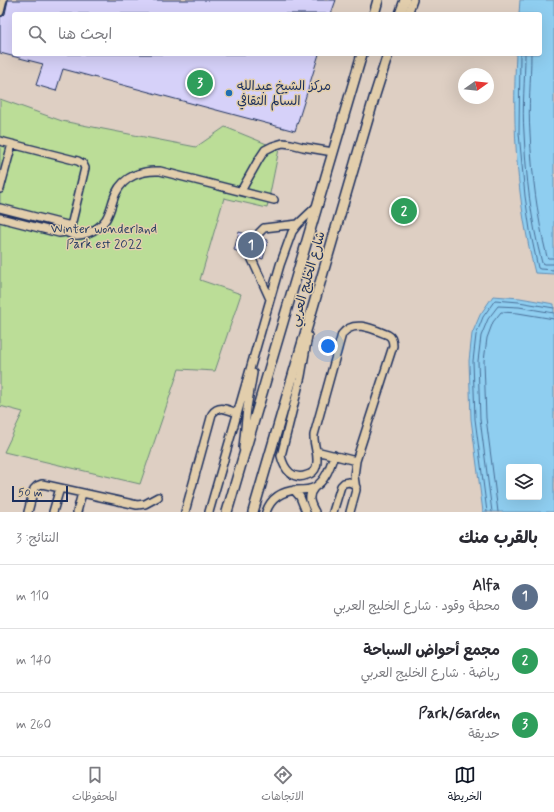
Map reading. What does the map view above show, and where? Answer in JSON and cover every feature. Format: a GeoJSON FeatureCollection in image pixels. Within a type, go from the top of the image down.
{"type":"FeatureCollection","features":[{"type":"Feature","properties":{"kind":"main road"},"geometry":{"type":"LineString","coordinates":[[375,12],[378,0]]}},
{"type":"Feature","properties":{"kind":"main road"},"geometry":{"type":"LineString","coordinates":[[401,12],[405,0]]}},
{"type":"Feature","properties":{"kind":"main road","name":"شارع الخليج العربي"},"geometry":{"type":"LineString","coordinates":[[227,512],[361,56]]}},
{"type":"Feature","properties":{"kind":"main road","name":"شارع الخليج العربي"},"geometry":{"type":"LineString","coordinates":[[253,512],[387,56]]}},
{"type":"Feature","properties":{"kind":"lane"},"geometry":{"type":"LineString","coordinates":[[0,12],[3,0]]}},
{"type":"Feature","properties":{"kind":"lane"},"geometry":{"type":"LineString","coordinates":[[409,12],[413,0]]}},
{"type":"Feature","properties":{"kind":"lane"},"geometry":{"type":"LineString","coordinates":[[0,141],[78,161],[83,164],[85,170],[68,229],[70,234],[82,235],[95,230],[105,220],[116,192],[121,185],[134,174],[151,170],[274,200]]}},
{"type":"Feature","properties":{"kind":"lane"},"geometry":{"type":"LineString","coordinates":[[241,192],[259,159],[266,150],[273,146],[283,143],[332,152]]}},
{"type":"Feature","properties":{"kind":"lane"},"geometry":{"type":"LineString","coordinates":[[0,188],[12,144]]}},
{"type":"Feature","properties":{"kind":"lane"},"geometry":{"type":"LineString","coordinates":[[209,512],[280,265],[292,232],[298,224],[316,207]]}},
{"type":"Feature","properties":{"kind":"lane"},"geometry":{"type":"LineString","coordinates":[[0,208],[68,229]]}},
{"type":"Feature","properties":{"kind":"lane"},"geometry":{"type":"LineString","coordinates":[[0,218],[59,233],[68,229]]}},
{"type":"Feature","properties":{"kind":"lane"},"geometry":{"type":"LineString","coordinates":[[254,236],[264,228],[298,224]]}},
{"type":"Feature","properties":{"kind":"lane"},"geometry":{"type":"LineString","coordinates":[[250,255],[270,299]]}},
{"type":"Feature","properties":{"kind":"lane"},"geometry":{"type":"LineString","coordinates":[[312,311],[301,376],[281,456],[284,465],[289,472],[296,477],[310,474],[316,468],[317,461],[314,435],[342,334],[349,328],[361,326],[388,335],[392,339],[393,346],[356,461],[354,472],[356,494],[350,512]]}},
{"type":"Feature","properties":{"kind":"lane"},"geometry":{"type":"LineString","coordinates":[[242,464],[247,408],[260,334]]}},
{"type":"Feature","properties":{"kind":"lane"},"geometry":{"type":"LineString","coordinates":[[185,512],[212,414],[219,408],[237,413]]}},
{"type":"Feature","properties":{"kind":"lane"},"geometry":{"type":"LineString","coordinates":[[316,451],[356,461]]}},
{"type":"Feature","properties":{"kind":"lane"},"geometry":{"type":"LineString","coordinates":[[314,512],[309,498],[311,490],[325,477],[334,456]]}},
{"type":"Feature","properties":{"kind":"lane"},"geometry":{"type":"LineString","coordinates":[[333,512],[341,486],[347,482],[352,483],[356,487]]}},
{"type":"Feature","properties":{"kind":"lane"},"geometry":{"type":"LineString","coordinates":[[28,512],[34,490],[37,486],[42,484],[137,505],[145,504],[158,497]]}},
{"type":"Feature","properties":{"kind":"lane"},"geometry":{"type":"LineString","coordinates":[[53,512],[60,488]]}},
{"type":"Feature","properties":{"kind":"lane"},"geometry":{"type":"LineString","coordinates":[[266,512],[267,507],[274,498],[283,493],[294,490],[314,488]]}},
{"type":"Feature","properties":{"kind":"lane"},"geometry":{"type":"LineString","coordinates":[[294,490],[300,497],[306,512]]}},
{"type":"Feature","properties":{"kind":"lane"},"geometry":{"type":"LineString","coordinates":[[77,512],[82,493]]}},
{"type":"Feature","properties":{"kind":"green space","name":"Winter wonderland Park est 2022"},"geometry":{"type":"Polygon","coordinates":[[[0,99],[62,121],[196,147],[225,127],[279,149],[267,208],[224,198],[200,280],[241,294],[215,371],[179,369],[140,484],[4,452],[23,412],[0,406],[0,99]]]}},
{"type":"Feature","properties":{"kind":"water"},"geometry":{"type":"Polygon","coordinates":[[[520,0],[554,0],[554,274],[535,273],[520,192],[517,165],[515,109],[516,56],[542,56],[542,12],[519,12],[520,0]]]}},
{"type":"Feature","properties":{"kind":"water"},"geometry":{"type":"Polygon","coordinates":[[[493,296],[520,298],[554,304],[554,512],[483,512],[471,419],[469,361],[472,334],[480,315],[493,296]]]}},
{"type":"Feature","properties":{"kind":"building","name":"مركز الشيخ عبدالله السالم الثقافي"},"geometry":{"type":"Polygon","coordinates":[[[8,0],[336,0],[332,12],[12,12],[12,56],[318,56],[295,131],[63,69],[56,91],[36,85],[43,64],[0,53],[0,17],[5,14],[8,0]]]}},
{"type":"Feature","properties":{"kind":"building"},"geometry":{"type":"Polygon","coordinates":[[[239,232],[250,235],[250,239],[253,242],[257,242],[261,238],[268,240],[263,259],[257,257],[251,250],[245,254],[234,250],[239,232]]]}},
{"type":"Feature","properties":{"kind":"tunnel"},"geometry":{"type":"LineString","coordinates":[[250,255],[255,237]]}},
{"type":"Feature","properties":{"kind":"place","name":"Park/Garden"},"geometry":{"type":"Point","coordinates":[200,83]}},
{"type":"Feature","properties":{"kind":"place","name":"مركز الشيخ عبدالله السالم الثقافي"},"geometry":{"type":"Point","coordinates":[229,93]}},
{"type":"Feature","properties":{"kind":"place","name":"مجمع أحواض السباحة"},"geometry":{"type":"Point","coordinates":[404,211]}},
{"type":"Feature","properties":{"kind":"place","name":"Alfa"},"geometry":{"type":"Point","coordinates":[251,245]}}]}
